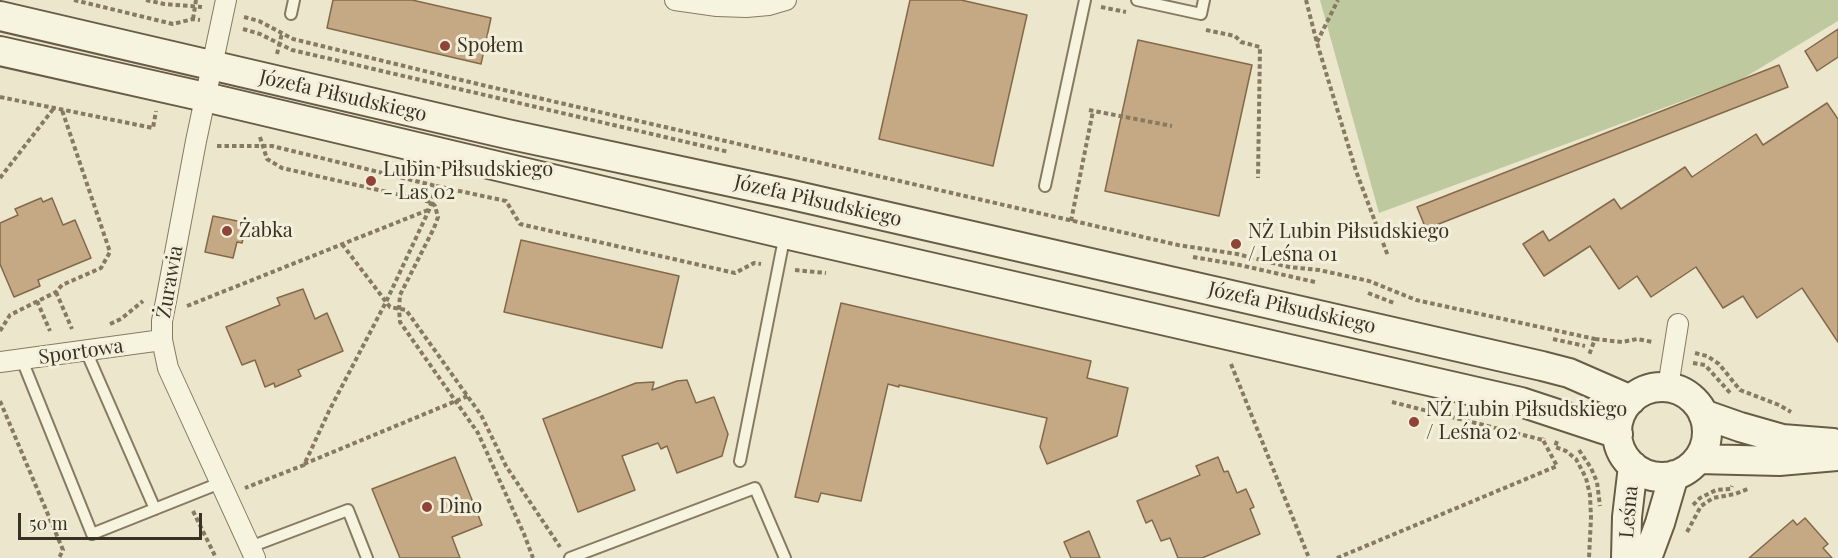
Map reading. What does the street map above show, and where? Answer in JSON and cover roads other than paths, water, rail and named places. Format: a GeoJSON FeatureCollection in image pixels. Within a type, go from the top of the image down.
{"type":"FeatureCollection","features":[{"type":"Feature","properties":{"kind":"street"},"geometry":{"type":"LineString","coordinates":[[675,0],[769,5],[786,0]]}},
{"type":"Feature","properties":{"kind":"street","name":"Żurawia"},"geometry":{"type":"LineString","coordinates":[[224,12],[205,97],[175,299],[162,321],[162,340],[168,368],[252,553]]}},
{"type":"Feature","properties":{"kind":"street","name":"Józefa Piłsudskiego"},"geometry":{"type":"LineString","coordinates":[[0,16],[497,132],[800,196],[1542,366],[1569,374],[1631,400]]}},
{"type":"Feature","properties":{"kind":"street","name":"Józefa Piłsudskiego"},"geometry":{"type":"LineString","coordinates":[[0,51],[1521,402],[1618,435]]}},
{"type":"Feature","properties":{"kind":"street"},"geometry":{"type":"LineString","coordinates":[[1668,387],[1678,324]]}},
{"type":"Feature","properties":{"kind":"street","name":"Sportowa"},"geometry":{"type":"LineString","coordinates":[[0,363],[162,340]]}},
{"type":"Feature","properties":{"kind":"street"},"geometry":{"type":"LineString","coordinates":[[1668,387],[1683,392],[1695,401],[1707,425],[1707,438],[1698,459],[1687,470],[1674,476],[1653,475],[1633,466],[1620,447],[1619,422],[1623,410],[1642,392],[1668,387]]}},
{"type":"Feature","properties":{"kind":"street"},"geometry":{"type":"LineString","coordinates":[[1703,414],[1782,439],[1838,444]]}},
{"type":"Feature","properties":{"kind":"street"},"geometry":{"type":"LineString","coordinates":[[1698,459],[1779,461],[1838,456]]}},
{"type":"Feature","properties":{"kind":"street","name":"Leśna"},"geometry":{"type":"LineString","coordinates":[[1626,558],[1627,517],[1633,466]]}},
{"type":"Feature","properties":{"kind":"street","name":"Leśna"},"geometry":{"type":"LineString","coordinates":[[1647,558],[1674,476]]}},
{"type":"Feature","properties":{"kind":"lane"},"geometry":{"type":"LineString","coordinates":[[291,14],[294,0]]}},
{"type":"Feature","properties":{"kind":"lane"},"geometry":{"type":"LineString","coordinates":[[1137,0],[1201,14],[1204,0]]}},
{"type":"Feature","properties":{"kind":"lane"},"geometry":{"type":"LineString","coordinates":[[1044,186],[1085,2]]}},
{"type":"Feature","properties":{"kind":"lane"},"geometry":{"type":"LineString","coordinates":[[740,461],[785,234]]}},
{"type":"Feature","properties":{"kind":"lane"},"geometry":{"type":"LineString","coordinates":[[86,351],[155,509]]}},
{"type":"Feature","properties":{"kind":"lane"},"geometry":{"type":"LineString","coordinates":[[22,360],[92,534],[220,483]]}},
{"type":"Feature","properties":{"kind":"lane"},"geometry":{"type":"LineString","coordinates":[[566,554],[755,488],[785,558]]}},
{"type":"Feature","properties":{"kind":"lane"},"geometry":{"type":"LineString","coordinates":[[252,553],[348,510],[367,558]]}},
{"type":"Feature","properties":{"kind":"place","name":"Społem"},"geometry":{"type":"Point","coordinates":[445,46]}},
{"type":"Feature","properties":{"kind":"place","name":"Lubin Piłsudskiego - Las 02"},"geometry":{"type":"Point","coordinates":[371,181]}},
{"type":"Feature","properties":{"kind":"place","name":"Żabka"},"geometry":{"type":"Point","coordinates":[227,231]}},
{"type":"Feature","properties":{"kind":"place","name":"NŻ Lubin Piłsudskiego / Leśna 01"},"geometry":{"type":"Point","coordinates":[1236,244]}},
{"type":"Feature","properties":{"kind":"place","name":"NŻ Lubin Piłsudskiego / Leśna 02"},"geometry":{"type":"Point","coordinates":[1414,422]}},
{"type":"Feature","properties":{"kind":"place","name":"Dino"},"geometry":{"type":"Point","coordinates":[427,507]}}]}
